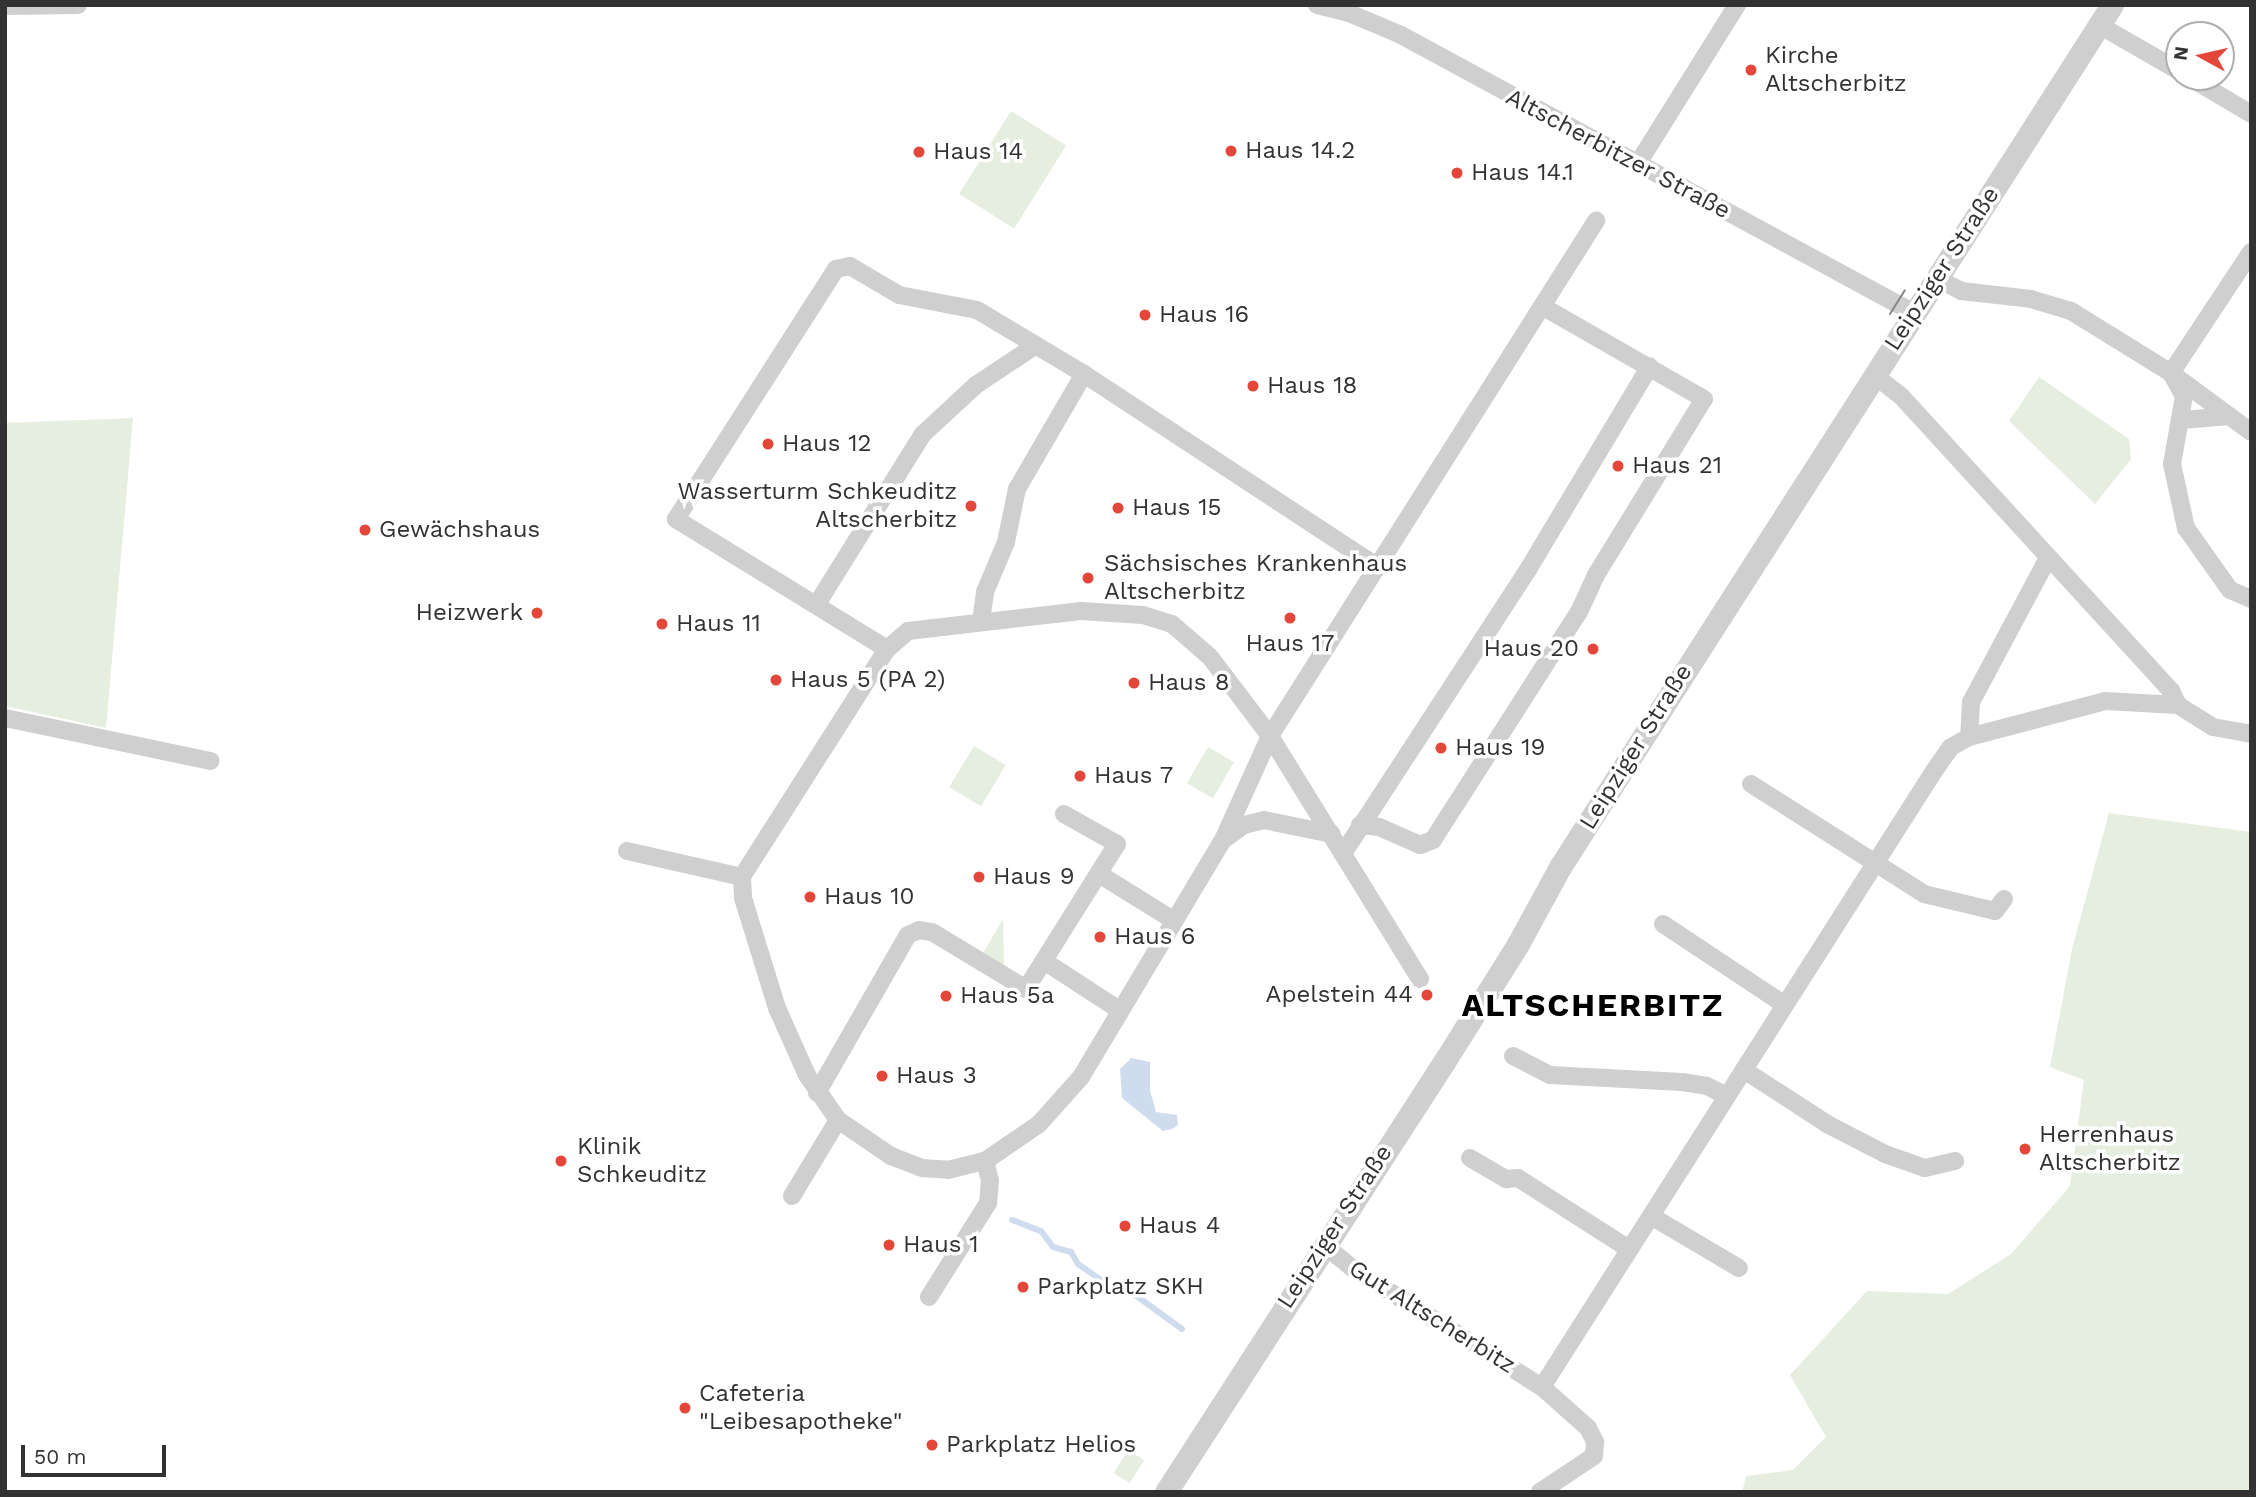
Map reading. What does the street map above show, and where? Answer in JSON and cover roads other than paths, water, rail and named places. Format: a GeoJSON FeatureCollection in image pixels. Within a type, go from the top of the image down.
{"type":"FeatureCollection","features":[{"type":"Feature","properties":{"kind":"street"},"geometry":{"type":"LineString","coordinates":[[5,6],[78,5]]}},
{"type":"Feature","properties":{"kind":"street","name":"Altscherbitzer Straße"},"geometry":{"type":"LineString","coordinates":[[1317,5],[1349,13],[1401,35],[1914,313]]}},
{"type":"Feature","properties":{"kind":"street"},"geometry":{"type":"LineString","coordinates":[[1637,165],[1737,5]]}},
{"type":"Feature","properties":{"kind":"street","name":"Leipziger Straße"},"geometry":{"type":"LineString","coordinates":[[1166,1492],[1444,1062],[1574,844],[2112,5]]}},
{"type":"Feature","properties":{"kind":"street"},"geometry":{"type":"LineString","coordinates":[[2099,25],[2165,63]]}},
{"type":"Feature","properties":{"kind":"street"},"geometry":{"type":"LineString","coordinates":[[2212,91],[2251,114]]}},
{"type":"Feature","properties":{"kind":"street"},"geometry":{"type":"LineString","coordinates":[[1420,979],[1270,736],[1210,657],[1172,624],[1110,610],[981,621],[908,631],[887,649],[742,877],[743,898],[777,1008],[817,1093],[838,1121],[891,1156],[922,1168],[948,1170],[985,1161],[1039,1124],[1081,1077],[1118,1009],[1223,840],[1270,736],[1545,308],[1596,221]]}},
{"type":"Feature","properties":{"kind":"street"},"geometry":{"type":"LineString","coordinates":[[2171,373],[2251,252]]}},
{"type":"Feature","properties":{"kind":"street"},"geometry":{"type":"LineString","coordinates":[[887,649],[676,519],[836,269],[850,266],[916,300],[976,310],[1084,374],[1378,567]]}},
{"type":"Feature","properties":{"kind":"street"},"geometry":{"type":"LineString","coordinates":[[1936,278],[1961,291],[2031,299],[2071,312],[2171,373],[2251,432]]}},
{"type":"Feature","properties":{"kind":"street"},"geometry":{"type":"LineString","coordinates":[[1360,825],[1380,827],[1420,845],[1433,841],[1579,612],[1596,575],[1704,399],[1545,308]]}},
{"type":"Feature","properties":{"kind":"street"},"geometry":{"type":"LineString","coordinates":[[817,604],[923,434],[976,384],[1035,345]]}},
{"type":"Feature","properties":{"kind":"street"},"geometry":{"type":"LineString","coordinates":[[1344,852],[1509,600],[1650,366]]}},
{"type":"Feature","properties":{"kind":"street"},"geometry":{"type":"LineString","coordinates":[[2171,373],[2184,396],[2182,420],[2172,464],[2186,528],[2230,590],[2251,599]]}},
{"type":"Feature","properties":{"kind":"street"},"geometry":{"type":"LineString","coordinates":[[981,621],[985,592],[1006,542],[1017,489],[1084,374]]}},
{"type":"Feature","properties":{"kind":"street"},"geometry":{"type":"LineString","coordinates":[[1874,375],[1901,396],[2171,691],[2178,705]]}},
{"type":"Feature","properties":{"kind":"street"},"geometry":{"type":"LineString","coordinates":[[2182,420],[2229,416]]}},
{"type":"Feature","properties":{"kind":"street"},"geometry":{"type":"LineString","coordinates":[[2048,558],[1971,702],[1969,737],[2105,701],[2178,705],[2213,727],[2251,734]]}},
{"type":"Feature","properties":{"kind":"street"},"geometry":{"type":"LineString","coordinates":[[5,718],[211,761]]}},
{"type":"Feature","properties":{"kind":"street","name":"Gut Altscherbitz"},"geometry":{"type":"LineString","coordinates":[[1542,1387],[1951,747],[1969,737]]}},
{"type":"Feature","properties":{"kind":"street"},"geometry":{"type":"LineString","coordinates":[[1751,784],[1924,894],[1994,911],[2004,900]]}},
{"type":"Feature","properties":{"kind":"street"},"geometry":{"type":"LineString","coordinates":[[817,1093],[908,935],[919,930],[932,932],[1026,989],[1117,844],[1064,814]]}},
{"type":"Feature","properties":{"kind":"street"},"geometry":{"type":"LineString","coordinates":[[1223,840],[1244,825],[1264,820],[1332,834]]}},
{"type":"Feature","properties":{"kind":"street"},"geometry":{"type":"LineString","coordinates":[[627,851],[742,877]]}},
{"type":"Feature","properties":{"kind":"street"},"geometry":{"type":"LineString","coordinates":[[1099,874],[1173,920]]}},
{"type":"Feature","properties":{"kind":"street"},"geometry":{"type":"LineString","coordinates":[[1663,924],[1785,1005]]}},
{"type":"Feature","properties":{"kind":"street"},"geometry":{"type":"LineString","coordinates":[[1044,961],[1118,1009]]}},
{"type":"Feature","properties":{"kind":"street"},"geometry":{"type":"LineString","coordinates":[[1513,1056],[1550,1075],[1682,1082],[1707,1086],[1727,1096]]}},
{"type":"Feature","properties":{"kind":"street"},"geometry":{"type":"LineString","coordinates":[[1744,1070],[1827,1124],[1885,1154],[1925,1168],[1955,1161]]}},
{"type":"Feature","properties":{"kind":"street"},"geometry":{"type":"LineString","coordinates":[[792,1196],[838,1121]]}},
{"type":"Feature","properties":{"kind":"street"},"geometry":{"type":"LineString","coordinates":[[1470,1158],[1506,1179],[1518,1178],[1629,1249]]}},
{"type":"Feature","properties":{"kind":"street"},"geometry":{"type":"LineString","coordinates":[[929,1297],[988,1203],[990,1181],[985,1161]]}},
{"type":"Feature","properties":{"kind":"street"},"geometry":{"type":"LineString","coordinates":[[1651,1216],[1739,1268]]}},
{"type":"Feature","properties":{"kind":"street","name":"Gut Altscherbitz"},"geometry":{"type":"LineString","coordinates":[[1324,1245],[1352,1268],[1542,1387],[1588,1428],[1595,1448],[1589,1462],[1539,1492]]}},
{"type":"Feature","properties":{"kind":"water"},"geometry":{"type":"Polygon","coordinates":[[[1131,1058],[1150,1062],[1150,1091],[1156,1112],[1177,1115],[1178,1125],[1172,1129],[1163,1131],[1122,1098],[1120,1069],[1131,1058]]]}},
{"type":"Feature","properties":{"kind":"waterway"},"geometry":{"type":"LineString","coordinates":[[1012,1220],[1041,1231],[1053,1247],[1071,1252],[1078,1264],[1111,1287],[1131,1292],[1182,1329]]}},
{"type":"Feature","properties":{"kind":"tram line"},"geometry":{"type":"LineString","coordinates":[[1890,314],[1905,290]]}},
{"type":"Feature","properties":{"kind":"place","name":"Kirche Altscherbitz"},"geometry":{"type":"Point","coordinates":[1751,70]}},
{"type":"Feature","properties":{"kind":"place","name":"Haus 14.2"},"geometry":{"type":"Point","coordinates":[1231,151]}},
{"type":"Feature","properties":{"kind":"place","name":"Haus 14"},"geometry":{"type":"Point","coordinates":[919,152]}},
{"type":"Feature","properties":{"kind":"place","name":"Haus 14.1"},"geometry":{"type":"Point","coordinates":[1457,173]}},
{"type":"Feature","properties":{"kind":"place","name":"Haus 16"},"geometry":{"type":"Point","coordinates":[1145,315]}},
{"type":"Feature","properties":{"kind":"place","name":"Haus 18"},"geometry":{"type":"Point","coordinates":[1253,386]}},
{"type":"Feature","properties":{"kind":"place","name":"Haus 12"},"geometry":{"type":"Point","coordinates":[768,444]}},
{"type":"Feature","properties":{"kind":"place","name":"Haus 21"},"geometry":{"type":"Point","coordinates":[1618,466]}},
{"type":"Feature","properties":{"kind":"place","name":"Wasserturm Schkeuditz Altscherbitz"},"geometry":{"type":"Point","coordinates":[971,506]}},
{"type":"Feature","properties":{"kind":"place","name":"Haus 15"},"geometry":{"type":"Point","coordinates":[1118,508]}},
{"type":"Feature","properties":{"kind":"place","name":"Gewächshaus"},"geometry":{"type":"Point","coordinates":[365,530]}},
{"type":"Feature","properties":{"kind":"place","name":"Sächsisches Krankenhaus Altscherbitz"},"geometry":{"type":"Point","coordinates":[1088,578]}},
{"type":"Feature","properties":{"kind":"place","name":"Heizwerk"},"geometry":{"type":"Point","coordinates":[537,613]}},
{"type":"Feature","properties":{"kind":"place","name":"Haus 17"},"geometry":{"type":"Point","coordinates":[1290,618]}},
{"type":"Feature","properties":{"kind":"place","name":"Haus 11"},"geometry":{"type":"Point","coordinates":[662,624]}},
{"type":"Feature","properties":{"kind":"place","name":"Haus 20"},"geometry":{"type":"Point","coordinates":[1593,649]}},
{"type":"Feature","properties":{"kind":"place","name":"Haus 5 (PA 2)"},"geometry":{"type":"Point","coordinates":[776,680]}},
{"type":"Feature","properties":{"kind":"place","name":"Haus 8"},"geometry":{"type":"Point","coordinates":[1134,683]}},
{"type":"Feature","properties":{"kind":"place","name":"Haus 19"},"geometry":{"type":"Point","coordinates":[1441,748]}},
{"type":"Feature","properties":{"kind":"place","name":"Haus 7"},"geometry":{"type":"Point","coordinates":[1080,776]}},
{"type":"Feature","properties":{"kind":"place","name":"Haus 9"},"geometry":{"type":"Point","coordinates":[979,877]}},
{"type":"Feature","properties":{"kind":"place","name":"Haus 10"},"geometry":{"type":"Point","coordinates":[810,897]}},
{"type":"Feature","properties":{"kind":"place","name":"Haus 6"},"geometry":{"type":"Point","coordinates":[1100,937]}},
{"type":"Feature","properties":{"kind":"place","name":"Apelstein 44"},"geometry":{"type":"Point","coordinates":[1427,995]}},
{"type":"Feature","properties":{"kind":"place","name":"Haus 5a"},"geometry":{"type":"Point","coordinates":[946,996]}},
{"type":"Feature","properties":{"kind":"place","name":"Haus 3"},"geometry":{"type":"Point","coordinates":[882,1076]}},
{"type":"Feature","properties":{"kind":"place","name":"Herrenhaus Altscherbitz"},"geometry":{"type":"Point","coordinates":[2025,1149]}},
{"type":"Feature","properties":{"kind":"place","name":"Klinik Schkeuditz"},"geometry":{"type":"Point","coordinates":[561,1161]}},
{"type":"Feature","properties":{"kind":"place","name":"Haus 4"},"geometry":{"type":"Point","coordinates":[1125,1226]}},
{"type":"Feature","properties":{"kind":"place","name":"Haus 1"},"geometry":{"type":"Point","coordinates":[889,1245]}},
{"type":"Feature","properties":{"kind":"place","name":"Parkplatz SKH"},"geometry":{"type":"Point","coordinates":[1023,1287]}},
{"type":"Feature","properties":{"kind":"place","name":"Cafeteria \"Leibesapotheke\""},"geometry":{"type":"Point","coordinates":[685,1408]}},
{"type":"Feature","properties":{"kind":"place","name":"Parkplatz Helios"},"geometry":{"type":"Point","coordinates":[932,1445]}},
{"type":"Feature","properties":{"kind":"district","name":"ALTSCHERBITZ"},"geometry":{"type":"Point","coordinates":[1593,1005]}}]}
